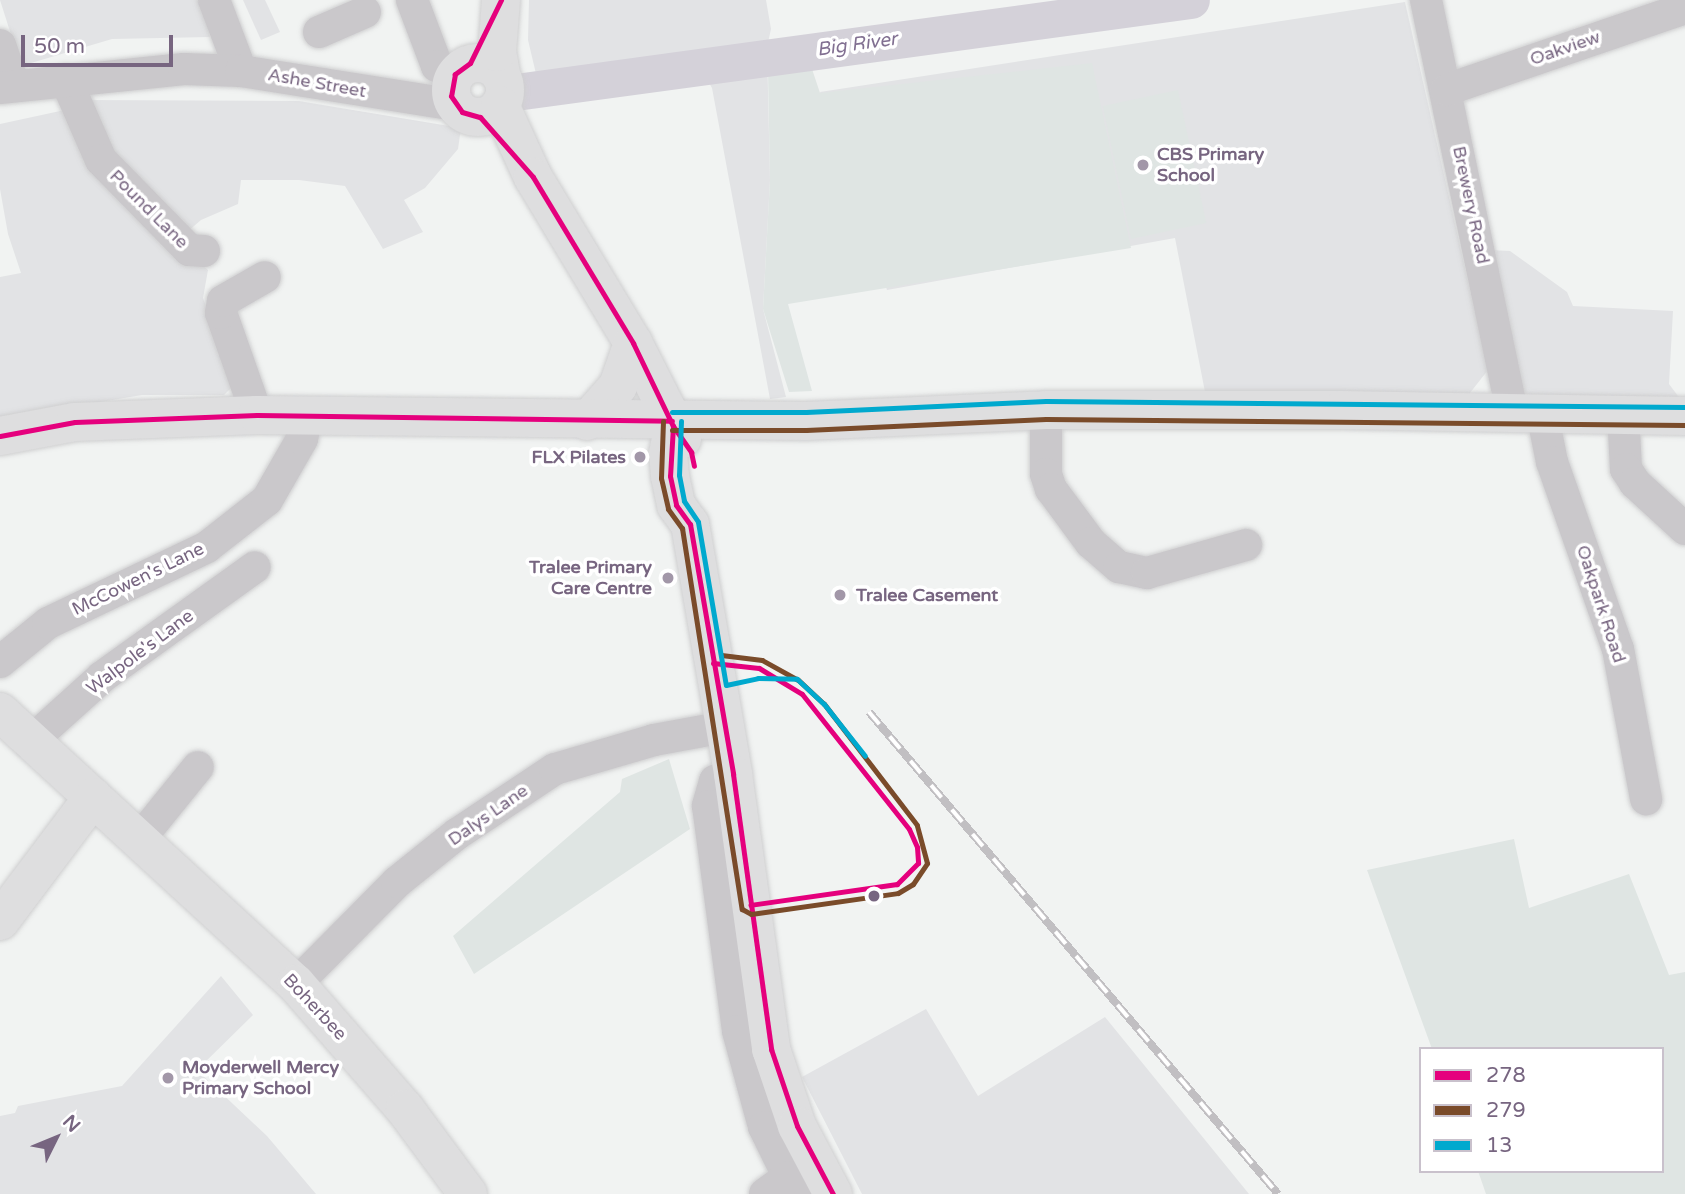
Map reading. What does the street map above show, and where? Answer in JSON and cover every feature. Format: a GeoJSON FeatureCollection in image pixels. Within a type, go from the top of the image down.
{"type":"FeatureCollection","features":[{"type":"Feature","properties":{"kind":"main road"},"geometry":{"type":"LineString","coordinates":[[501,5],[473,89],[533,177],[633,344],[673,424],[668,453],[670,476],[676,505],[691,524],[733,774],[771,1049],[797,1126],[833,1194]]}},
{"type":"Feature","properties":{"kind":"main road"},"geometry":{"type":"LineString","coordinates":[[587,421],[618,386],[633,344]]}},
{"type":"Feature","properties":{"kind":"main road"},"geometry":{"type":"LineString","coordinates":[[0,436],[75,422],[257,415],[673,424],[1046,410],[1623,412],[1685,416]]}},
{"type":"Feature","properties":{"kind":"main road","name":"Boherbee"},"geometry":{"type":"LineString","coordinates":[[0,712],[29,743],[93,797],[296,984],[405,1110],[468,1194]]}},
{"type":"Feature","properties":{"kind":"main road"},"geometry":{"type":"LineString","coordinates":[[0,920],[93,797]]}},
{"type":"Feature","properties":{"kind":"street"},"geometry":{"type":"LineString","coordinates":[[214,0],[241,71]]}},
{"type":"Feature","properties":{"kind":"street"},"geometry":{"type":"LineString","coordinates":[[412,0],[438,66],[473,89]]}},
{"type":"Feature","properties":{"kind":"street","name":"Brewery Road"},"geometry":{"type":"LineString","coordinates":[[1426,0],[1527,412]]}},
{"type":"Feature","properties":{"kind":"street","name":"Oakview"},"geometry":{"type":"LineString","coordinates":[[1446,90],[1685,8]]}},
{"type":"Feature","properties":{"kind":"street"},"geometry":{"type":"LineString","coordinates":[[319,32],[365,12]]}},
{"type":"Feature","properties":{"kind":"street"},"geometry":{"type":"LineString","coordinates":[[0,45],[7,87]]}},
{"type":"Feature","properties":{"kind":"street","name":"Ashe Street"},"geometry":{"type":"LineString","coordinates":[[7,87],[184,69],[241,71],[383,94],[473,89]]}},
{"type":"Feature","properties":{"kind":"street","name":"Pound Lane"},"geometry":{"type":"LineString","coordinates":[[66,80],[101,160],[189,250],[204,251]]}},
{"type":"Feature","properties":{"kind":"street"},"geometry":{"type":"LineString","coordinates":[[257,415],[221,313],[223,301],[265,277]]}},
{"type":"Feature","properties":{"kind":"street"},"geometry":{"type":"LineString","coordinates":[[1046,410],[1046,474],[1051,489],[1091,543],[1119,567],[1147,573],[1246,545]]}},
{"type":"Feature","properties":{"kind":"street","name":"Oakpark Road"},"geometry":{"type":"LineString","coordinates":[[1527,412],[1552,462],[1618,649],[1646,799]]}},
{"type":"Feature","properties":{"kind":"street"},"geometry":{"type":"LineString","coordinates":[[1623,412],[1626,469],[1635,483],[1685,529]]}},
{"type":"Feature","properties":{"kind":"street","name":"McCowen's Lane"},"geometry":{"type":"LineString","coordinates":[[0,662],[48,624],[207,547],[267,500],[302,439],[307,416]]}},
{"type":"Feature","properties":{"kind":"street","name":"Walpole's Lane"},"geometry":{"type":"LineString","coordinates":[[29,743],[102,677],[255,567]]}},
{"type":"Feature","properties":{"kind":"street","name":"Dalys Lane"},"geometry":{"type":"LineString","coordinates":[[296,984],[406,875],[457,834],[555,769],[654,740],[725,727]]}},
{"type":"Feature","properties":{"kind":"street"},"geometry":{"type":"LineString","coordinates":[[138,841],[198,767]]}},
{"type":"Feature","properties":{"kind":"street"},"geometry":{"type":"LineString","coordinates":[[733,774],[715,781],[708,806],[738,1031],[749,1086],[783,1188]]}},
{"type":"Feature","properties":{"kind":"shaded area"},"geometry":{"type":"Polygon","coordinates":[[[0,0],[201,0],[210,37],[112,39],[21,66],[0,0]]]}},
{"type":"Feature","properties":{"kind":"shaded area"},"geometry":{"type":"Polygon","coordinates":[[[243,0],[265,0],[280,32],[261,40],[243,0]]]}},
{"type":"Feature","properties":{"kind":"shaded area"},"geometry":{"type":"Polygon","coordinates":[[[529,0],[766,0],[771,29],[767,47],[770,180],[763,309],[786,397],[770,399],[712,88],[700,67],[688,55],[537,78],[528,40],[529,0]]]}},
{"type":"Feature","properties":{"kind":"shaded area","name":"CBS Primary School"},"geometry":{"type":"Polygon","coordinates":[[[1405,2],[1488,370],[1466,398],[1206,397],[1175,238],[887,290],[820,92],[1405,2]]]}},
{"type":"Feature","properties":{"kind":"shaded area"},"geometry":{"type":"Polygon","coordinates":[[[1092,63],[1131,248],[788,304],[812,391],[789,392],[763,309],[770,180],[768,71],[811,66],[820,93],[1092,63]]]}},
{"type":"Feature","properties":{"kind":"shaded area"},"geometry":{"type":"Polygon","coordinates":[[[1178,90],[1206,223],[1131,239],[1103,106],[1178,90]]]}},
{"type":"Feature","properties":{"kind":"shaded area"},"geometry":{"type":"Polygon","coordinates":[[[80,100],[299,101],[461,128],[458,149],[425,188],[404,200],[423,232],[383,249],[345,186],[299,180],[241,180],[238,204],[201,220],[180,238],[114,165],[80,100]]]}},
{"type":"Feature","properties":{"kind":"shaded area"},"geometry":{"type":"Polygon","coordinates":[[[74,108],[163,234],[208,270],[203,298],[235,384],[224,395],[142,395],[0,419],[0,277],[21,273],[8,234],[0,189],[0,124],[74,108]]]}},
{"type":"Feature","properties":{"kind":"shaded area"},"geometry":{"type":"Polygon","coordinates":[[[1489,250],[1510,251],[1567,292],[1573,306],[1673,311],[1669,384],[1681,400],[1523,397],[1489,250]]]}},
{"type":"Feature","properties":{"kind":"shaded area"},"geometry":{"type":"Polygon","coordinates":[[[669,759],[690,829],[474,974],[453,936],[620,792],[622,779],[669,759]]]}},
{"type":"Feature","properties":{"kind":"shaded area"},"geometry":{"type":"Polygon","coordinates":[[[1514,839],[1529,908],[1629,874],[1669,975],[1685,972],[1685,1194],[1486,1194],[1479,1173],[1664,1173],[1664,1047],[1431,1047],[1367,870],[1514,839]]]}},
{"type":"Feature","properties":{"kind":"shaded area","name":"Moyderwell Mercy Primary School"},"geometry":{"type":"Polygon","coordinates":[[[221,976],[253,1015],[197,1070],[267,1136],[316,1194],[0,1194],[0,1116],[15,1113],[18,1106],[122,1086],[221,976]]]}},
{"type":"Feature","properties":{"kind":"shaded area"},"geometry":{"type":"Polygon","coordinates":[[[926,1009],[978,1096],[1105,1017],[1249,1194],[862,1194],[802,1077],[926,1009]]]}},
{"type":"Feature","properties":{"kind":"waterway","name":"Big River"},"geometry":{"type":"LineString","coordinates":[[523,91],[1191,0]]}},
{"type":"Feature","properties":{"kind":"railway"},"geometry":{"type":"LineString","coordinates":[[869,712],[1278,1194]]}},
{"type":"Feature","properties":{"kind":"transit line","name":"278"},"geometry":{"type":"LineString","coordinates":[[501,0],[470,63],[455,74],[451,96],[462,112],[480,117],[533,177],[633,343],[673,426],[691,452],[694,466]]}},
{"type":"Feature","properties":{"kind":"transit line","name":"13"},"geometry":{"type":"LineString","coordinates":[[672,412],[806,412],[1046,401],[1685,407]]}},
{"type":"Feature","properties":{"kind":"transit line","name":"278"},"geometry":{"type":"LineString","coordinates":[[0,436],[75,422],[257,415],[672,421]]}},
{"type":"Feature","properties":{"kind":"transit line","name":"279"},"geometry":{"type":"LineString","coordinates":[[672,430],[806,430],[1046,419],[1685,425]]}},
{"type":"Feature","properties":{"kind":"transit line","name":"279"},"geometry":{"type":"LineString","coordinates":[[663,421],[661,478],[668,509],[682,528],[742,909],[751,914],[898,893],[913,884],[927,863],[917,825],[824,704],[798,680],[762,660],[721,655]]}},
{"type":"Feature","properties":{"kind":"transit line","name":"13"},"geometry":{"type":"LineString","coordinates":[[681,421],[679,475],[684,501],[698,522],[726,685],[758,678],[797,679],[824,704],[865,756]]}},
{"type":"Feature","properties":{"kind":"transit line","name":"278"},"geometry":{"type":"LineString","coordinates":[[673,426],[670,476],[676,505],[690,524],[733,774],[771,1049],[797,1126],[833,1194]]}},
{"type":"Feature","properties":{"kind":"transit line","name":"278"},"geometry":{"type":"LineString","coordinates":[[713,663],[759,668],[802,694],[909,829],[917,847],[918,863],[897,884],[750,905]]}},
{"type":"Feature","properties":{"kind":"place","name":"CBS Primary School"},"geometry":{"type":"Point","coordinates":[1143,165]}},
{"type":"Feature","properties":{"kind":"place","name":"FLX Pilates"},"geometry":{"type":"Point","coordinates":[640,457]}},
{"type":"Feature","properties":{"kind":"place","name":"Tralee Primary Care Centre"},"geometry":{"type":"Point","coordinates":[668,578]}},
{"type":"Feature","properties":{"kind":"place","name":"Tralee Casement"},"geometry":{"type":"Point","coordinates":[840,595]}},
{"type":"Feature","properties":{"kind":"place","name":"Moyderwell Mercy Primary School"},"geometry":{"type":"Point","coordinates":[168,1078]}}]}
